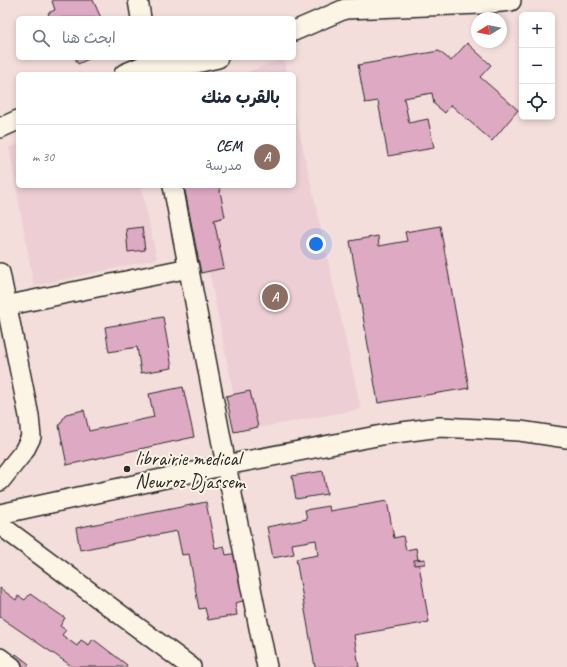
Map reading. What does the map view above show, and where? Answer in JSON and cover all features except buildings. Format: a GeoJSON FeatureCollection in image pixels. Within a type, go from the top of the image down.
{"type":"FeatureCollection","features":[{"type":"Feature","properties":{"kind":"street"},"geometry":{"type":"LineString","coordinates":[[138,0],[141,16]]}},
{"type":"Feature","properties":{"kind":"street"},"geometry":{"type":"LineString","coordinates":[[296,30],[345,9],[481,4],[511,1]]}},
{"type":"Feature","properties":{"kind":"street"},"geometry":{"type":"LineString","coordinates":[[130,72],[150,65],[179,67],[209,60]]}},
{"type":"Feature","properties":{"kind":"street"},"geometry":{"type":"LineString","coordinates":[[0,128],[16,121]]}},
{"type":"Feature","properties":{"kind":"street"},"geometry":{"type":"LineString","coordinates":[[173,188],[226,465],[267,667]]}},
{"type":"Feature","properties":{"kind":"street"},"geometry":{"type":"LineString","coordinates":[[3,306],[189,268]]}},
{"type":"Feature","properties":{"kind":"street"},"geometry":{"type":"LineString","coordinates":[[0,272],[3,306],[29,416],[31,437],[24,451],[0,481]]}},
{"type":"Feature","properties":{"kind":"street"},"geometry":{"type":"LineString","coordinates":[[0,514],[226,465],[387,434],[440,427],[520,431],[567,438]]}},
{"type":"Feature","properties":{"kind":"street"},"geometry":{"type":"LineString","coordinates":[[0,525],[191,667]]}},
{"type":"Feature","properties":{"kind":"street"},"geometry":{"type":"LineString","coordinates":[[0,658],[12,667]]}},
{"type":"Feature","properties":{"kind":"shaded area"},"geometry":{"type":"Polygon","coordinates":[[[278,60],[283,60],[286,72],[248,72],[278,60]]]}},
{"type":"Feature","properties":{"kind":"shaded area"},"geometry":{"type":"Polygon","coordinates":[[[296,117],[361,409],[241,431],[192,188],[296,188],[296,117]]]}},
{"type":"Feature","properties":{"kind":"shaded area"},"geometry":{"type":"Polygon","coordinates":[[[16,145],[16,186],[9,147],[16,145]]]}},
{"type":"Feature","properties":{"kind":"shaded area"},"geometry":{"type":"Polygon","coordinates":[[[16,188],[141,188],[157,259],[34,286],[16,188]]]}},
{"type":"Feature","properties":{"kind":"place","name":"CEM"},"geometry":{"type":"Point","coordinates":[275,297]}},
{"type":"Feature","properties":{"kind":"place","name":"librairie medical Newroz Djassem"},"geometry":{"type":"Point","coordinates":[127,469]}}]}
